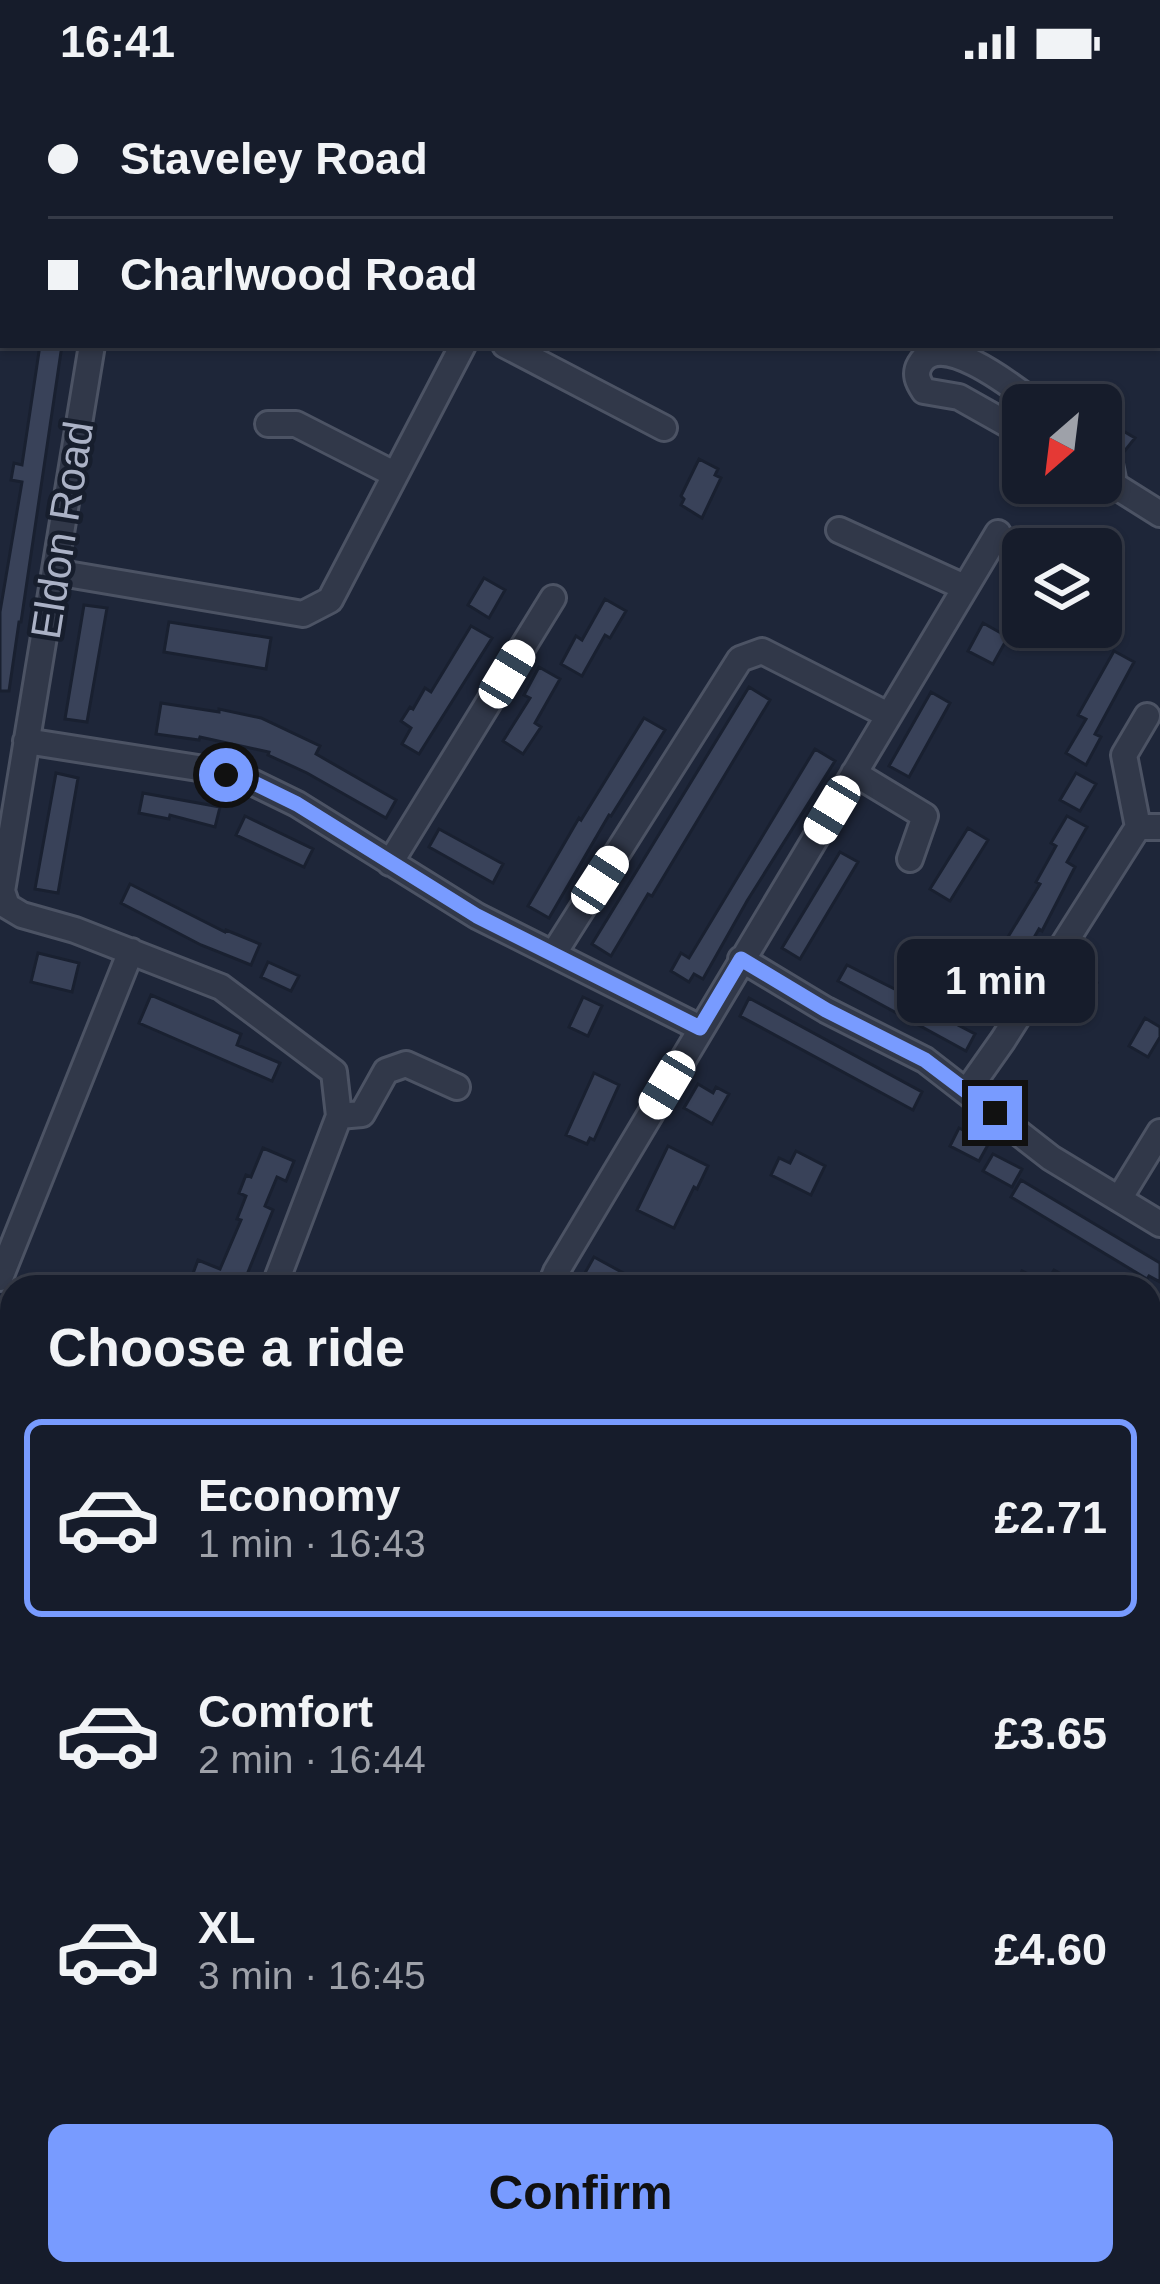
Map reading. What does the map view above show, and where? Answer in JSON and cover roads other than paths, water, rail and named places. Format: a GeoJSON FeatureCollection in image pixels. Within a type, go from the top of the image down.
{"type":"FeatureCollection","features":[{"type":"Feature","properties":{"kind":"street","name":"Eldon Road"},"geometry":{"type":"LineString","coordinates":[[92,348],[2,891],[8,905],[22,915],[221,987],[334,1072],[339,1116]]}},
{"type":"Feature","properties":{"kind":"street"},"geometry":{"type":"LineString","coordinates":[[55,572],[303,614],[330,600],[461,348]]}},
{"type":"Feature","properties":{"kind":"street"},"geometry":{"type":"LineString","coordinates":[[511,348],[664,428]]}},
{"type":"Feature","properties":{"kind":"street"},"geometry":{"type":"LineString","coordinates":[[1002,421],[952,394],[925,391],[917,370],[933,353],[958,357],[1008,384]]}},
{"type":"Feature","properties":{"kind":"street"},"geometry":{"type":"LineString","coordinates":[[952,394],[958,357]]}},
{"type":"Feature","properties":{"kind":"street"},"geometry":{"type":"LineString","coordinates":[[268,424],[296,424],[394,474]]}},
{"type":"Feature","properties":{"kind":"street"},"geometry":{"type":"LineString","coordinates":[[1122,490],[1160,514]]}},
{"type":"Feature","properties":{"kind":"street"},"geometry":{"type":"LineString","coordinates":[[839,530],[964,587]]}},
{"type":"Feature","properties":{"kind":"street"},"geometry":{"type":"LineString","coordinates":[[555,1275],[998,533]]}},
{"type":"Feature","properties":{"kind":"street"},"geometry":{"type":"LineString","coordinates":[[390,863],[553,598]]}},
{"type":"Feature","properties":{"kind":"street"},"geometry":{"type":"LineString","coordinates":[[554,953],[740,659],[762,651],[888,716]]}},
{"type":"Feature","properties":{"kind":"street"},"geometry":{"type":"LineString","coordinates":[[967,1090],[1149,827],[1124,755],[1147,716]]}},
{"type":"Feature","properties":{"kind":"street"},"geometry":{"type":"LineString","coordinates":[[26,741],[198,768],[254,783],[297,804],[477,916],[700,1028]]}},
{"type":"Feature","properties":{"kind":"street"},"geometry":{"type":"LineString","coordinates":[[854,773],[925,816],[910,859]]}},
{"type":"Feature","properties":{"kind":"street"},"geometry":{"type":"LineString","coordinates":[[1,1275],[131,951]]}},
{"type":"Feature","properties":{"kind":"street"},"geometry":{"type":"LineString","coordinates":[[741,959],[826,1010],[925,1060],[1051,1158],[1160,1224]]}},
{"type":"Feature","properties":{"kind":"street"},"geometry":{"type":"LineString","coordinates":[[279,1275],[339,1116],[362,1114],[386,1071],[406,1064],[457,1087]]}},
{"type":"Feature","properties":{"kind":"street"},"geometry":{"type":"LineString","coordinates":[[1119,1199],[1160,1132]]}}]}
